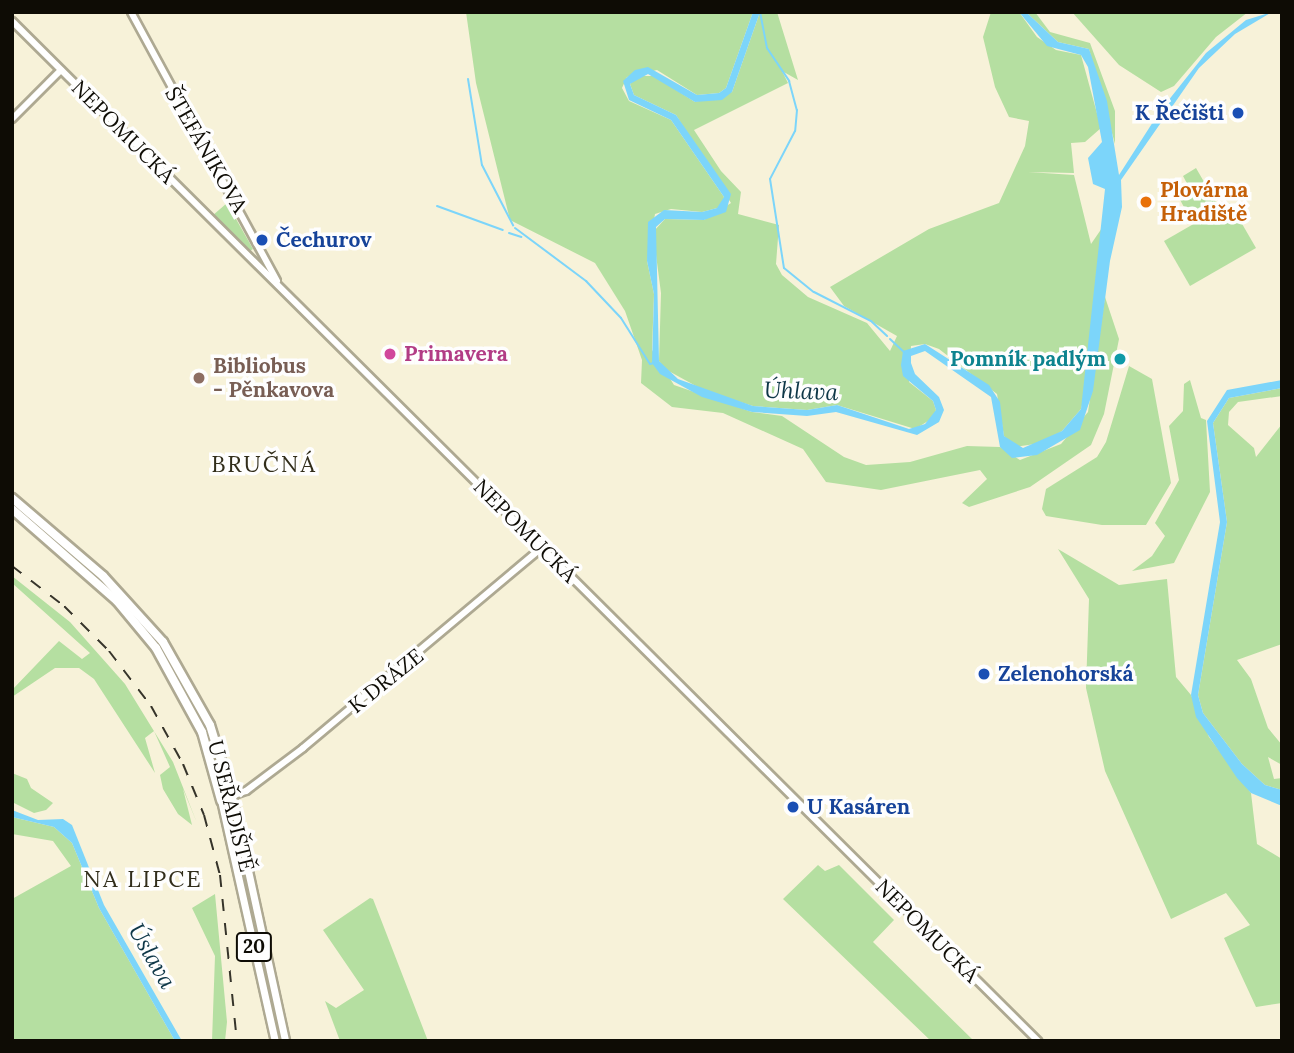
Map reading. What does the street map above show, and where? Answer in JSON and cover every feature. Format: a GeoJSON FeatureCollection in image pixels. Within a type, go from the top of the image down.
{"type":"FeatureCollection","features":[{"type":"Feature","properties":{"kind":"highway","name":"20"},"geometry":{"type":"LineString","coordinates":[[12,498],[120,598]]}},
{"type":"Feature","properties":{"kind":"highway","name":"20"},"geometry":{"type":"LineString","coordinates":[[12,509],[120,598]]}},
{"type":"Feature","properties":{"kind":"highway","name":"U SEŘADIŠTĚ"},"geometry":{"type":"LineString","coordinates":[[120,598],[163,642],[192,688],[219,749],[232,797]]}},
{"type":"Feature","properties":{"kind":"highway","name":"U SEŘADIŠTĚ"},"geometry":{"type":"LineString","coordinates":[[120,598],[156,648],[189,702],[221,800]]}},
{"type":"Feature","properties":{"kind":"main road","name":"U SEŘADIŠTĚ"},"geometry":{"type":"LineString","coordinates":[[232,797],[285,1041]]}},
{"type":"Feature","properties":{"kind":"main road","name":"U SEŘADIŠTĚ"},"geometry":{"type":"LineString","coordinates":[[221,800],[275,1041]]}},
{"type":"Feature","properties":{"kind":"street","name":"ŠTEFÁNIKOVA"},"geometry":{"type":"LineString","coordinates":[[131,12],[281,288]]}},
{"type":"Feature","properties":{"kind":"street","name":"NEPOMUCKÁ"},"geometry":{"type":"LineString","coordinates":[[12,21],[1038,1041]]}},
{"type":"Feature","properties":{"kind":"street"},"geometry":{"type":"LineString","coordinates":[[12,119],[61,70]]}},
{"type":"Feature","properties":{"kind":"street","name":"K DRÁZE"},"geometry":{"type":"LineString","coordinates":[[221,800],[232,797],[285,762],[398,672],[541,548]]}},
{"type":"Feature","properties":{"kind":"green space"},"geometry":{"type":"Polygon","coordinates":[[[466,12],[753,12],[726,88],[719,93],[697,95],[657,70],[627,77],[622,88],[629,101],[671,120],[724,197],[721,207],[702,212],[671,209],[655,214],[647,261],[654,294],[652,350],[674,385],[752,412],[782,416],[844,457],[866,465],[910,462],[967,446],[1000,447],[1020,460],[1061,444],[1088,412],[1105,297],[1119,339],[1104,414],[1091,445],[1030,487],[969,507],[962,503],[987,479],[980,470],[881,490],[826,482],[803,449],[723,413],[672,407],[641,383],[642,360],[625,311],[595,263],[510,220],[476,83],[466,12]]]}},
{"type":"Feature","properties":{"kind":"green space"},"geometry":{"type":"Polygon","coordinates":[[[760,12],[777,12],[798,80],[782,71],[788,83],[694,130],[721,171],[741,192],[738,214],[779,225],[776,264],[782,275],[808,297],[867,323],[890,351],[897,336],[844,306],[830,287],[929,229],[999,203],[1025,146],[1029,121],[1009,117],[995,87],[983,37],[991,12],[1019,12],[1037,37],[1056,50],[1081,55],[1101,128],[1085,142],[1071,143],[1074,173],[1028,172],[1074,175],[1091,244],[1102,228],[1086,390],[1081,409],[1062,431],[1042,443],[1014,447],[1004,436],[997,394],[939,349],[925,344],[911,346],[909,382],[933,401],[936,410],[933,418],[915,429],[837,405],[807,410],[753,406],[705,391],[665,369],[659,361],[661,293],[653,232],[665,219],[704,220],[731,203],[676,115],[634,95],[630,84],[638,76],[654,76],[695,102],[732,92],[760,12]]]}},
{"type":"Feature","properties":{"kind":"green space"},"geometry":{"type":"Polygon","coordinates":[[[1026,12],[1035,12],[1050,32],[1090,43],[1115,111],[1115,144],[1089,49],[1058,42],[1026,12]]]}},
{"type":"Feature","properties":{"kind":"green space"},"geometry":{"type":"Polygon","coordinates":[[[1072,12],[1248,12],[1216,37],[1174,86],[1161,92],[1119,65],[1072,12]]]}},
{"type":"Feature","properties":{"kind":"green space"},"geometry":{"type":"Polygon","coordinates":[[[1196,168],[1218,206],[1192,222],[1178,196],[1190,189],[1183,176],[1196,168]]]}},
{"type":"Feature","properties":{"kind":"green space"},"geometry":{"type":"Polygon","coordinates":[[[227,203],[253,249],[250,251],[212,216],[227,203]]]}},
{"type":"Feature","properties":{"kind":"green space"},"geometry":{"type":"Polygon","coordinates":[[[1230,203],[1256,248],[1190,286],[1164,241],[1230,203]]]}},
{"type":"Feature","properties":{"kind":"green space"},"geometry":{"type":"Polygon","coordinates":[[[1129,366],[1152,379],[1171,483],[1146,525],[1102,525],[1046,516],[1042,509],[1046,489],[1097,457],[1106,442],[1129,366]]]}},
{"type":"Feature","properties":{"kind":"green space"},"geometry":{"type":"Polygon","coordinates":[[[1190,380],[1201,418],[1206,420],[1210,492],[1174,563],[1132,571],[1152,556],[1165,536],[1155,523],[1179,480],[1169,426],[1183,411],[1184,384],[1190,380]]]}},
{"type":"Feature","properties":{"kind":"green space"},"geometry":{"type":"Polygon","coordinates":[[[1282,388],[1282,396],[1238,402],[1229,412],[1228,425],[1254,448],[1256,457],[1282,424],[1282,644],[1237,660],[1251,679],[1268,728],[1282,745],[1282,765],[1268,757],[1274,779],[1282,778],[1282,790],[1265,785],[1242,764],[1203,713],[1198,695],[1227,522],[1213,423],[1229,398],[1282,388]]]}},
{"type":"Feature","properties":{"kind":"green space"},"geometry":{"type":"Polygon","coordinates":[[[1058,549],[1119,585],[1167,579],[1176,677],[1191,695],[1209,737],[1251,793],[1257,844],[1282,859],[1282,1003],[1256,1007],[1224,938],[1250,925],[1226,893],[1171,919],[1105,771],[1086,688],[1089,599],[1058,549]]]}},
{"type":"Feature","properties":{"kind":"green space"},"geometry":{"type":"Polygon","coordinates":[[[12,576],[70,622],[125,684],[154,731],[145,738],[155,773],[94,679],[79,668],[55,668],[12,697],[12,690],[59,641],[82,659],[90,653],[12,583],[12,576]]]}},
{"type":"Feature","properties":{"kind":"green space"},"geometry":{"type":"Polygon","coordinates":[[[154,731],[173,762],[197,823],[183,789],[192,825],[178,814],[163,789],[160,775],[170,767],[154,731]]]}},
{"type":"Feature","properties":{"kind":"green space"},"geometry":{"type":"Polygon","coordinates":[[[12,773],[27,779],[31,788],[53,803],[46,810],[34,813],[12,802],[12,773]]]}},
{"type":"Feature","properties":{"kind":"green space"},"geometry":{"type":"Polygon","coordinates":[[[12,817],[54,827],[72,843],[99,908],[175,1041],[12,1041],[12,899],[71,866],[53,841],[12,834],[12,817]]]}},
{"type":"Feature","properties":{"kind":"green space"},"geometry":{"type":"Polygon","coordinates":[[[818,865],[825,871],[839,865],[894,920],[873,942],[974,1041],[931,1041],[783,899],[818,865]]]}},
{"type":"Feature","properties":{"kind":"green space"},"geometry":{"type":"Polygon","coordinates":[[[215,894],[227,1022],[225,1041],[212,1041],[215,956],[192,908],[215,894]]]}},
{"type":"Feature","properties":{"kind":"green space"},"geometry":{"type":"Polygon","coordinates":[[[370,898],[373,899],[428,1041],[340,1041],[325,1001],[336,1008],[364,990],[323,930],[370,898]]]}},
{"type":"Feature","properties":{"kind":"water"},"geometry":{"type":"Polygon","coordinates":[[[753,12],[760,12],[732,92],[722,100],[695,102],[648,74],[630,84],[634,95],[676,115],[731,194],[726,212],[704,220],[665,219],[656,227],[659,361],[678,379],[753,406],[807,410],[837,405],[909,429],[925,424],[936,410],[933,401],[903,376],[901,365],[903,351],[925,344],[989,385],[1000,402],[1004,436],[1023,448],[1062,431],[1081,409],[1105,189],[1093,184],[1088,158],[1102,142],[1088,67],[1081,55],[1047,46],[1019,12],[1026,12],[1058,42],[1089,49],[1107,101],[1119,175],[1160,111],[1206,53],[1246,20],[1272,12],[1235,34],[1199,68],[1121,180],[1122,207],[1110,261],[1093,391],[1080,430],[1037,455],[1012,458],[1000,447],[991,397],[925,351],[911,356],[911,363],[915,374],[939,397],[944,410],[939,422],[917,435],[836,412],[807,416],[752,412],[702,397],[660,374],[652,363],[654,294],[647,261],[648,222],[664,210],[702,212],[717,208],[724,197],[671,120],[629,100],[623,81],[635,70],[648,67],[697,95],[719,93],[726,88],[753,12]]]}},
{"type":"Feature","properties":{"kind":"water"},"geometry":{"type":"Polygon","coordinates":[[[1282,380],[1282,388],[1229,398],[1213,423],[1227,522],[1198,695],[1203,713],[1242,764],[1265,785],[1282,790],[1282,806],[1251,793],[1237,778],[1196,717],[1191,695],[1220,522],[1207,421],[1227,390],[1282,380]]]}},
{"type":"Feature","properties":{"kind":"water"},"geometry":{"type":"Polygon","coordinates":[[[12,810],[38,820],[63,819],[72,825],[104,905],[182,1041],[175,1041],[99,908],[72,843],[54,827],[12,817],[12,810]]]}},
{"type":"Feature","properties":{"kind":"waterway"},"geometry":{"type":"LineString","coordinates":[[760,12],[767,48],[789,81],[797,110],[795,131],[770,179],[784,268],[814,292],[871,321],[887,336]]}},
{"type":"Feature","properties":{"kind":"waterway"},"geometry":{"type":"LineString","coordinates":[[468,79],[482,165],[513,225]]}},
{"type":"Feature","properties":{"kind":"waterway"},"geometry":{"type":"LineString","coordinates":[[437,206],[503,230]]}},
{"type":"Feature","properties":{"kind":"waterway"},"geometry":{"type":"LineString","coordinates":[[515,228],[586,281],[621,318],[650,364],[654,363]]}},
{"type":"Feature","properties":{"kind":"waterway"},"geometry":{"type":"LineString","coordinates":[[509,233],[521,237]]}},
{"type":"Feature","properties":{"kind":"waterway"},"geometry":{"type":"LineString","coordinates":[[890,339],[904,352]]}},
{"type":"Feature","properties":{"kind":"railway"},"geometry":{"type":"LineString","coordinates":[[12,566],[64,606],[109,651],[151,706],[183,764],[204,815],[220,875],[237,1041]]}},
{"type":"Feature","properties":{"kind":"place","name":"K Řečišti"},"geometry":{"type":"Point","coordinates":[1238,113]}},
{"type":"Feature","properties":{"kind":"place","name":"Plovárna Hradiště"},"geometry":{"type":"Point","coordinates":[1146,202]}},
{"type":"Feature","properties":{"kind":"place","name":"Čechurov"},"geometry":{"type":"Point","coordinates":[262,240]}},
{"type":"Feature","properties":{"kind":"place","name":"Primavera"},"geometry":{"type":"Point","coordinates":[390,354]}},
{"type":"Feature","properties":{"kind":"place","name":"Pomník padlým"},"geometry":{"type":"Point","coordinates":[1120,359]}},
{"type":"Feature","properties":{"kind":"place","name":"Bibliobus - Pěnkavova"},"geometry":{"type":"Point","coordinates":[199,378]}},
{"type":"Feature","properties":{"kind":"place","name":"Zelenohorská"},"geometry":{"type":"Point","coordinates":[984,674]}},
{"type":"Feature","properties":{"kind":"place","name":"U Kasáren"},"geometry":{"type":"Point","coordinates":[793,807]}},
{"type":"Feature","properties":{"kind":"district","name":"BRUČNÁ"},"geometry":{"type":"Point","coordinates":[264,464]}},
{"type":"Feature","properties":{"kind":"district","name":"NA LIPCE"},"geometry":{"type":"Point","coordinates":[143,879]}},
{"type":"Feature","properties":{"kind":"water label","name":"Úhlava"},"geometry":{"type":"Point","coordinates":[801,391]}},
{"type":"Feature","properties":{"kind":"water label","name":"Úslava"},"geometry":{"type":"Point","coordinates":[152,956]}}]}
